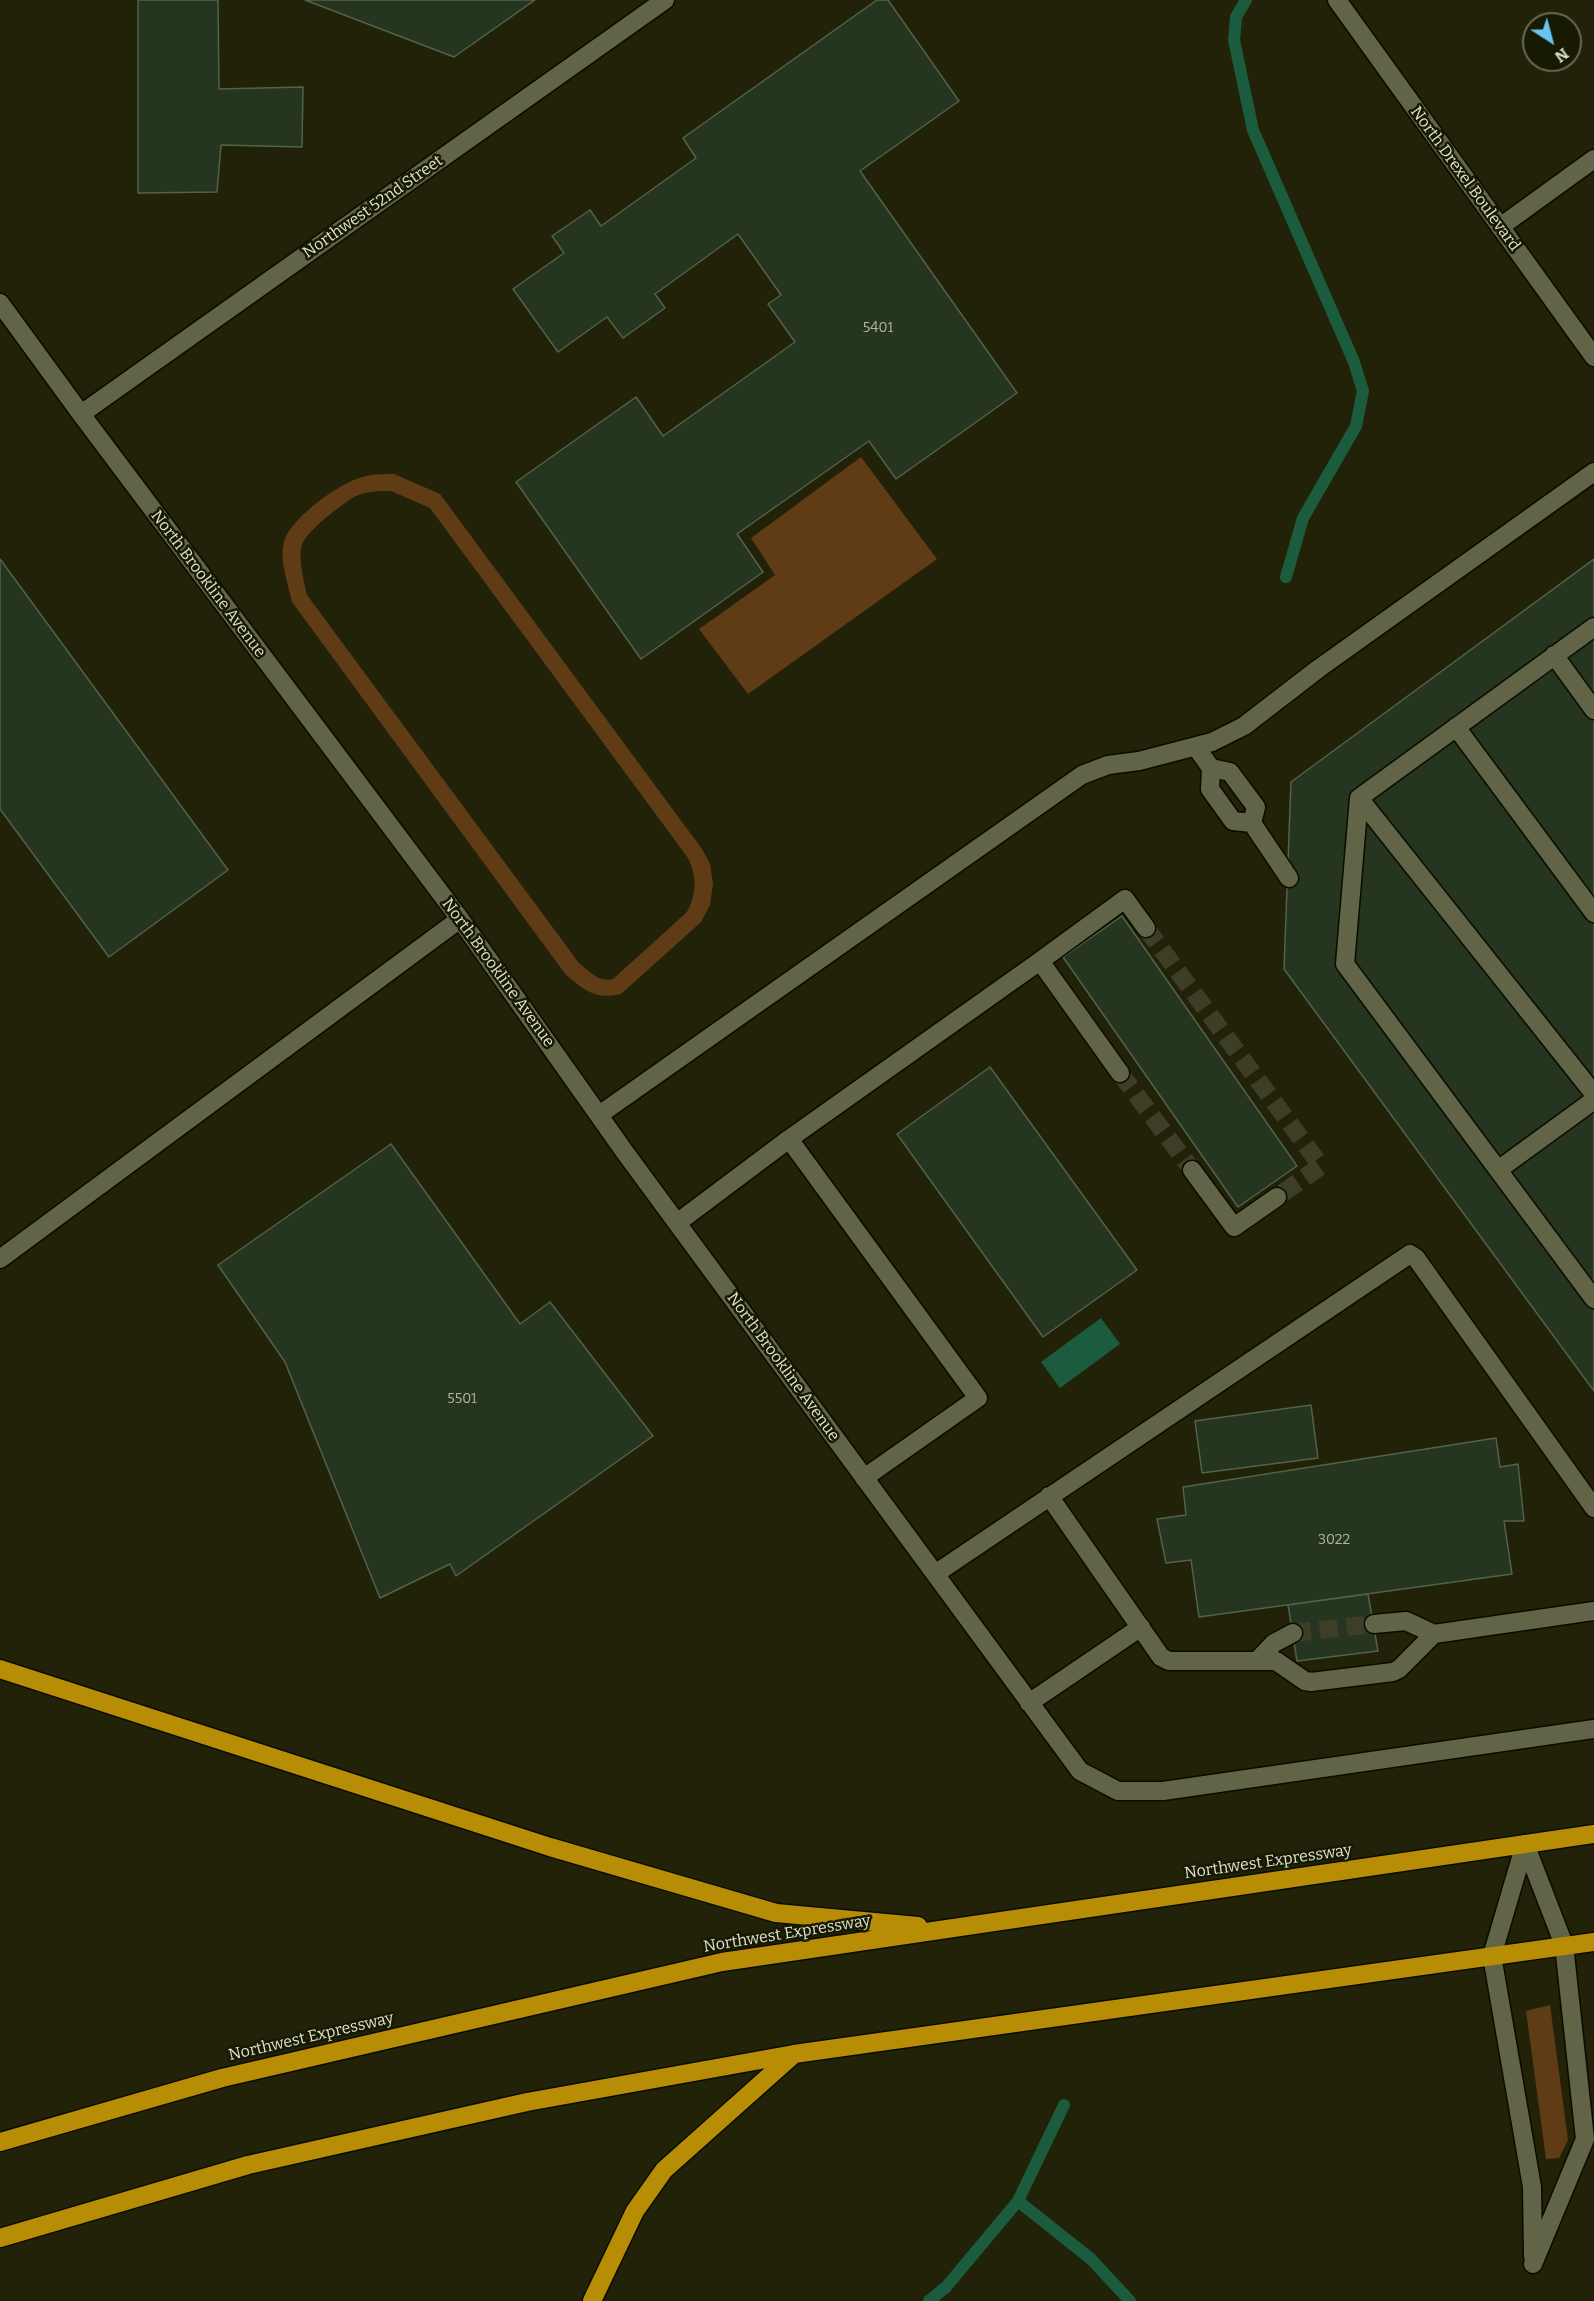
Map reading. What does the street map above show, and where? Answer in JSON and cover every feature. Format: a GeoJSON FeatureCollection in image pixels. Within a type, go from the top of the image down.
{"type":"FeatureCollection","features":[{"type":"Feature","properties":{"kind":"highway"},"geometry":{"type":"LineString","coordinates":[[0,1670],[550,1847],[764,1910],[947,1929]]}},
{"type":"Feature","properties":{"kind":"highway","name":"Northwest Expressway"},"geometry":{"type":"LineString","coordinates":[[0,2142],[222,2078],[710,1965],[1594,1834]]}},
{"type":"Feature","properties":{"kind":"highway"},"geometry":{"type":"LineString","coordinates":[[0,2238],[248,2165],[527,2102],[794,2054],[1594,1942]]}},
{"type":"Feature","properties":{"kind":"highway"},"geometry":{"type":"LineString","coordinates":[[592,2301],[635,2211],[664,2170],[794,2054]]}},
{"type":"Feature","properties":{"kind":"street","name":"Northwest 52nd Street"},"geometry":{"type":"LineString","coordinates":[[81,414],[665,0]]}},
{"type":"Feature","properties":{"kind":"street","name":"North Drexel Boulevard"},"geometry":{"type":"LineString","coordinates":[[1337,0],[1594,357]]}},
{"type":"Feature","properties":{"kind":"street"},"geometry":{"type":"LineString","coordinates":[[1500,227],[1594,159]]}},
{"type":"Feature","properties":{"kind":"street","name":"North Brookline Avenue"},"geometry":{"type":"LineString","coordinates":[[0,303],[460,919],[599,1115],[1029,1703]]}},
{"type":"Feature","properties":{"kind":"street"},"geometry":{"type":"LineString","coordinates":[[599,1115],[1082,775],[1108,765],[1139,762],[1196,747],[1226,736],[1244,726],[1328,662],[1594,472]]}},
{"type":"Feature","properties":{"kind":"street"},"geometry":{"type":"LineString","coordinates":[[1594,627],[1359,798],[1345,964],[1594,1299]]}},
{"type":"Feature","properties":{"kind":"street"},"geometry":{"type":"LineString","coordinates":[[1554,655],[1594,710]]}},
{"type":"Feature","properties":{"kind":"street"},"geometry":{"type":"LineString","coordinates":[[1456,727],[1594,913]]}},
{"type":"Feature","properties":{"kind":"street"},"geometry":{"type":"LineString","coordinates":[[1196,747],[1211,768],[1210,789],[1233,821],[1252,823]]}},
{"type":"Feature","properties":{"kind":"street"},"geometry":{"type":"LineString","coordinates":[[1211,768],[1230,772],[1237,780],[1256,807],[1252,823],[1289,878]]}},
{"type":"Feature","properties":{"kind":"street"},"geometry":{"type":"LineString","coordinates":[[1359,798],[1594,1094]]}},
{"type":"Feature","properties":{"kind":"street"},"geometry":{"type":"LineString","coordinates":[[678,1223],[789,1139],[1125,899],[1146,928]]}},
{"type":"Feature","properties":{"kind":"street"},"geometry":{"type":"LineString","coordinates":[[0,1259],[460,919]]}},
{"type":"Feature","properties":{"kind":"street"},"geometry":{"type":"LineString","coordinates":[[1040,961],[1120,1072]]}},
{"type":"Feature","properties":{"kind":"street"},"geometry":{"type":"LineString","coordinates":[[1498,1170],[1594,1100]]}},
{"type":"Feature","properties":{"kind":"street"},"geometry":{"type":"LineString","coordinates":[[789,1139],[978,1398],[864,1478]]}},
{"type":"Feature","properties":{"kind":"street"},"geometry":{"type":"LineString","coordinates":[[1192,1170],[1234,1227],[1277,1197]]}},
{"type":"Feature","properties":{"kind":"street"},"geometry":{"type":"LineString","coordinates":[[935,1574],[1410,1254],[1416,1258],[1594,1508]]}},
{"type":"Feature","properties":{"kind":"street"},"geometry":{"type":"LineString","coordinates":[[1050,1496],[1161,1657],[1169,1661],[1279,1663],[1307,1682],[1393,1672],[1399,1669],[1434,1634]]}},
{"type":"Feature","properties":{"kind":"street"},"geometry":{"type":"LineString","coordinates":[[1374,1624],[1406,1621],[1434,1634],[1594,1611]]}},
{"type":"Feature","properties":{"kind":"street"},"geometry":{"type":"LineString","coordinates":[[1141,1627],[1029,1703],[1080,1771],[1118,1791],[1163,1791],[1594,1729]]}},
{"type":"Feature","properties":{"kind":"street"},"geometry":{"type":"LineString","coordinates":[[1257,1661],[1274,1643],[1293,1633]]}},
{"type":"Feature","properties":{"kind":"street"},"geometry":{"type":"LineString","coordinates":[[1525,1844],[1564,1946],[1585,2139],[1533,2264],[1532,2187],[1492,1956],[1525,1844]]}},
{"type":"Feature","properties":{"kind":"shaded area"},"geometry":{"type":"Polygon","coordinates":[[[861,457],[937,559],[748,694],[699,629],[775,575],[751,538],[861,457]]]}},
{"type":"Feature","properties":{"kind":"shaded area"},"geometry":{"type":"Polygon","coordinates":[[[394,474],[440,494],[702,849],[710,864],[713,884],[710,905],[701,922],[621,994],[604,996],[591,993],[566,975],[292,602],[283,556],[284,542],[288,532],[307,512],[344,485],[366,476],[394,474]],[[391,491],[363,494],[348,501],[323,520],[303,542],[301,560],[307,595],[579,963],[599,978],[613,979],[687,912],[694,892],[691,865],[430,508],[391,491]]]}},
{"type":"Feature","properties":{"kind":"shaded area"},"geometry":{"type":"Polygon","coordinates":[[[1101,1318],[1120,1344],[1060,1388],[1041,1362],[1101,1318]]]}},
{"type":"Feature","properties":{"kind":"shaded area"},"geometry":{"type":"Polygon","coordinates":[[[1550,2005],[1568,2140],[1559,2158],[1546,2159],[1526,2011],[1550,2005]]]}},
{"type":"Feature","properties":{"kind":"building"},"geometry":{"type":"Polygon","coordinates":[[[138,0],[218,0],[219,89],[303,87],[302,147],[221,145],[217,192],[138,193],[138,0]]]}},
{"type":"Feature","properties":{"kind":"building"},"geometry":{"type":"Polygon","coordinates":[[[305,0],[535,0],[454,57],[305,0]]]}},
{"type":"Feature","properties":{"kind":"building"},"geometry":{"type":"Polygon","coordinates":[[[877,0],[888,0],[959,101],[860,171],[1017,393],[896,479],[869,441],[737,534],[763,572],[641,659],[516,482],[636,397],[663,436],[795,342],[768,304],[781,295],[738,234],[655,294],[665,308],[623,338],[607,317],[558,352],[513,289],[564,253],[552,236],[590,210],[601,226],[696,158],[683,138],[877,0]]]}},
{"type":"Feature","properties":{"kind":"building"},"geometry":{"type":"Polygon","coordinates":[[[0,559],[228,870],[109,957],[0,809],[0,559]]]}},
{"type":"Feature","properties":{"kind":"building"},"geometry":{"type":"Polygon","coordinates":[[[1594,559],[1594,1391],[1284,969],[1291,782],[1594,559]]]}},
{"type":"Feature","properties":{"kind":"building"},"geometry":{"type":"Polygon","coordinates":[[[1122,916],[1297,1166],[1238,1207],[1063,957],[1122,916]]]}},
{"type":"Feature","properties":{"kind":"building"},"geometry":{"type":"Polygon","coordinates":[[[990,1067],[1137,1270],[1043,1337],[897,1134],[990,1067]]]}},
{"type":"Feature","properties":{"kind":"building"},"geometry":{"type":"Polygon","coordinates":[[[391,1144],[520,1324],[550,1302],[653,1436],[456,1576],[450,1564],[380,1598],[285,1362],[218,1265],[391,1144]]]}},
{"type":"Feature","properties":{"kind":"building"},"geometry":{"type":"Polygon","coordinates":[[[1311,1405],[1318,1458],[1202,1473],[1195,1421],[1311,1405]]]}},
{"type":"Feature","properties":{"kind":"building"},"geometry":{"type":"Polygon","coordinates":[[[1496,1438],[1500,1467],[1518,1464],[1524,1521],[1504,1521],[1512,1574],[1199,1617],[1191,1560],[1166,1563],[1157,1519],[1186,1515],[1183,1487],[1496,1438]]]}},
{"type":"Feature","properties":{"kind":"building"},"geometry":{"type":"Polygon","coordinates":[[[1368,1594],[1378,1651],[1297,1661],[1288,1605],[1368,1594]]]}},
{"type":"Feature","properties":{"kind":"waterway"},"geometry":{"type":"LineString","coordinates":[[1246,0],[1236,17],[1234,40],[1253,130],[1354,362],[1363,391],[1356,426],[1303,518],[1286,577]]}},
{"type":"Feature","properties":{"kind":"waterway"},"geometry":{"type":"LineString","coordinates":[[929,2301],[946,2287],[1018,2201],[1064,2105]]}},
{"type":"Feature","properties":{"kind":"waterway"},"geometry":{"type":"LineString","coordinates":[[1018,2201],[1091,2259],[1130,2301]]}},
{"type":"Feature","properties":{"kind":"tunnel"},"geometry":{"type":"LineString","coordinates":[[1146,928],[1321,1166],[1277,1197]]}},
{"type":"Feature","properties":{"kind":"tunnel"},"geometry":{"type":"LineString","coordinates":[[1120,1073],[1192,1170]]}},
{"type":"Feature","properties":{"kind":"tunnel"},"geometry":{"type":"LineString","coordinates":[[1293,1633],[1374,1624]]}}]}
